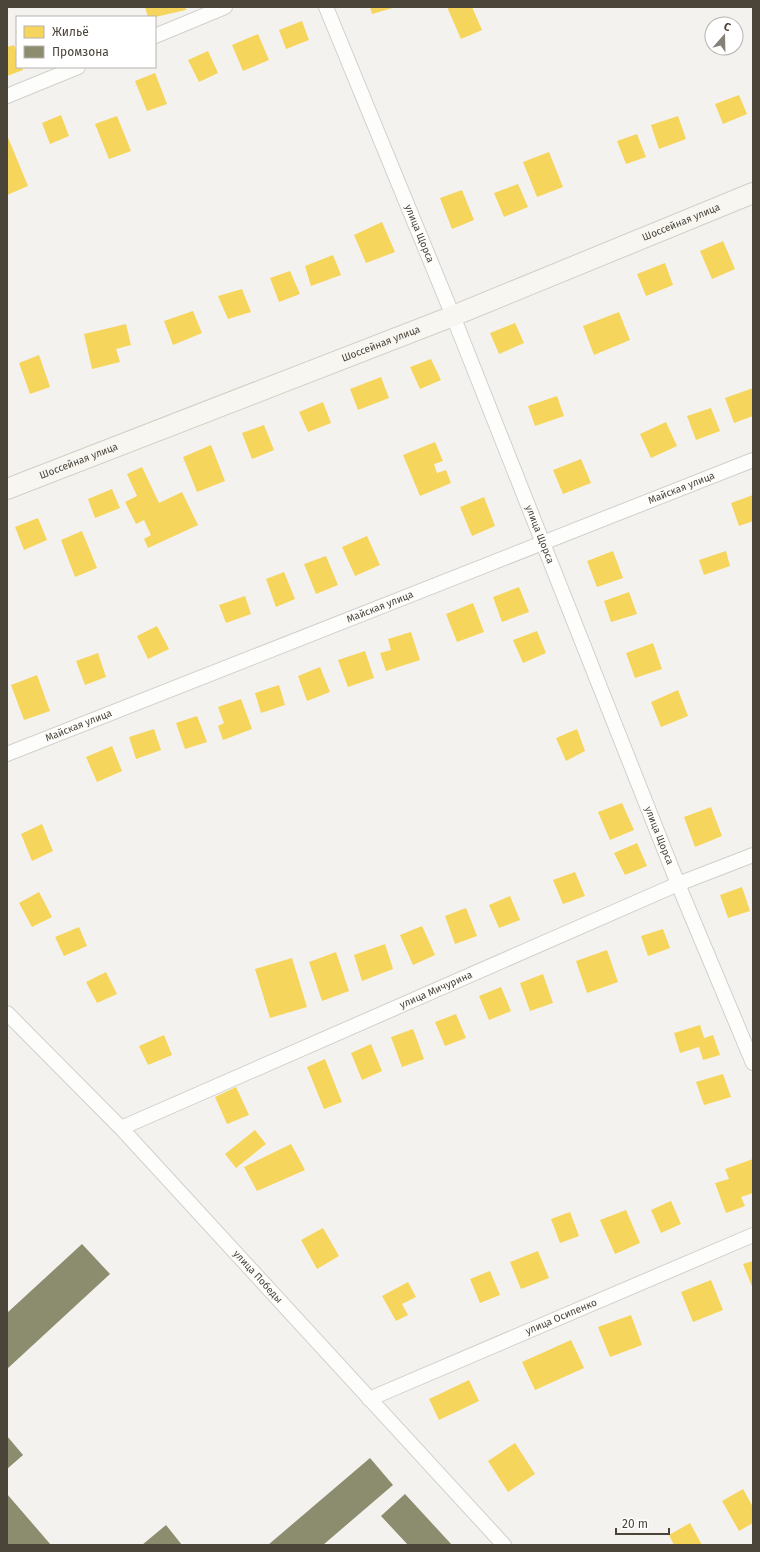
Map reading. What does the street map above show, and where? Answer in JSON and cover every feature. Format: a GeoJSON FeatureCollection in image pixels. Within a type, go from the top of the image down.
{"type":"FeatureCollection","features":[{"type":"Feature","properties":{"kind":"main road","name":"Шоссейная улица"},"geometry":{"type":"LineString","coordinates":[[7,489],[453,316],[753,193]]}},
{"type":"Feature","properties":{"kind":"street"},"geometry":{"type":"LineString","coordinates":[[156,36],[226,7]]}},
{"type":"Feature","properties":{"kind":"street","name":"улица Щорса"},"geometry":{"type":"LineString","coordinates":[[326,7],[544,542],[678,884],[753,1063]]}},
{"type":"Feature","properties":{"kind":"street"},"geometry":{"type":"LineString","coordinates":[[7,96],[76,68]]}},
{"type":"Feature","properties":{"kind":"street","name":"Майская улица"},"geometry":{"type":"LineString","coordinates":[[7,754],[753,460]]}},
{"type":"Feature","properties":{"kind":"street","name":"улица Мичурина"},"geometry":{"type":"LineString","coordinates":[[121,1128],[678,884],[753,855]]}},
{"type":"Feature","properties":{"kind":"street","name":"улица Победы"},"geometry":{"type":"LineString","coordinates":[[7,1013],[121,1128],[504,1545]]}},
{"type":"Feature","properties":{"kind":"street","name":"улица Осипенко"},"geometry":{"type":"LineString","coordinates":[[369,1399],[753,1235]]}},
{"type":"Feature","properties":{"kind":"building: Жильё"},"geometry":{"type":"Polygon","coordinates":[[[145,7],[185,7],[186,10],[156,17],[148,16],[145,7]]]}},
{"type":"Feature","properties":{"kind":"building: Жильё"},"geometry":{"type":"Polygon","coordinates":[[[370,7],[396,7],[372,14],[370,7]]]}},
{"type":"Feature","properties":{"kind":"building: Жильё"},"geometry":{"type":"Polygon","coordinates":[[[447,7],[472,7],[482,30],[461,39],[447,7]]]}},
{"type":"Feature","properties":{"kind":"building: Жильё"},"geometry":{"type":"Polygon","coordinates":[[[302,21],[309,40],[286,49],[279,30],[302,21]]]}},
{"type":"Feature","properties":{"kind":"building: Жильё"},"geometry":{"type":"Polygon","coordinates":[[[258,34],[269,60],[243,71],[232,45],[258,34]]]}},
{"type":"Feature","properties":{"kind":"building: Жильё"},"geometry":{"type":"Polygon","coordinates":[[[14,45],[16,50],[16,68],[22,68],[23,70],[7,76],[7,47],[14,45]]]}},
{"type":"Feature","properties":{"kind":"building: Жильё"},"geometry":{"type":"Polygon","coordinates":[[[208,51],[218,73],[199,82],[188,60],[208,51]]]}},
{"type":"Feature","properties":{"kind":"building: Жильё"},"geometry":{"type":"Polygon","coordinates":[[[155,73],[167,104],[147,111],[135,81],[155,73]]]}},
{"type":"Feature","properties":{"kind":"building: Жильё"},"geometry":{"type":"Polygon","coordinates":[[[739,95],[747,114],[723,124],[715,104],[739,95]]]}},
{"type":"Feature","properties":{"kind":"building: Жильё"},"geometry":{"type":"Polygon","coordinates":[[[61,115],[69,136],[50,144],[42,123],[61,115]]]}},
{"type":"Feature","properties":{"kind":"building: Жильё"},"geometry":{"type":"Polygon","coordinates":[[[117,116],[131,151],[109,159],[95,124],[117,116]]]}},
{"type":"Feature","properties":{"kind":"building: Жильё"},"geometry":{"type":"Polygon","coordinates":[[[678,116],[686,139],[659,149],[651,125],[678,116]]]}},
{"type":"Feature","properties":{"kind":"building: Жильё"},"geometry":{"type":"Polygon","coordinates":[[[637,134],[646,157],[626,164],[617,141],[637,134]]]}},
{"type":"Feature","properties":{"kind":"building: Жильё"},"geometry":{"type":"Polygon","coordinates":[[[7,135],[28,186],[7,195],[7,135]]]}},
{"type":"Feature","properties":{"kind":"building: Жильё"},"geometry":{"type":"Polygon","coordinates":[[[549,152],[563,187],[537,197],[523,162],[549,152]]]}},
{"type":"Feature","properties":{"kind":"building: Жильё"},"geometry":{"type":"Polygon","coordinates":[[[518,184],[528,207],[504,217],[494,193],[518,184]]]}},
{"type":"Feature","properties":{"kind":"building: Жильё"},"geometry":{"type":"Polygon","coordinates":[[[462,190],[474,220],[452,229],[440,198],[462,190]]]}},
{"type":"Feature","properties":{"kind":"building: Жильё"},"geometry":{"type":"Polygon","coordinates":[[[382,222],[395,252],[366,263],[354,235],[382,222]]]}},
{"type":"Feature","properties":{"kind":"building: Жильё"},"geometry":{"type":"Polygon","coordinates":[[[723,241],[735,269],[712,279],[700,251],[723,241]]]}},
{"type":"Feature","properties":{"kind":"building: Жильё"},"geometry":{"type":"Polygon","coordinates":[[[333,255],[341,275],[311,286],[305,266],[333,255]]]}},
{"type":"Feature","properties":{"kind":"building: Жильё"},"geometry":{"type":"Polygon","coordinates":[[[665,263],[673,285],[646,296],[637,274],[665,263]]]}},
{"type":"Feature","properties":{"kind":"building: Жильё"},"geometry":{"type":"Polygon","coordinates":[[[290,271],[300,294],[279,302],[270,278],[290,271]]]}},
{"type":"Feature","properties":{"kind":"building: Жильё"},"geometry":{"type":"Polygon","coordinates":[[[242,289],[251,312],[228,319],[218,296],[242,289]]]}},
{"type":"Feature","properties":{"kind":"building: Жильё"},"geometry":{"type":"Polygon","coordinates":[[[193,311],[202,333],[173,345],[164,321],[193,311]]]}},
{"type":"Feature","properties":{"kind":"building: Жильё"},"geometry":{"type":"Polygon","coordinates":[[[619,312],[630,340],[594,355],[583,326],[619,312]]]}},
{"type":"Feature","properties":{"kind":"building: Жильё"},"geometry":{"type":"Polygon","coordinates":[[[515,323],[524,343],[499,354],[490,333],[515,323]]]}},
{"type":"Feature","properties":{"kind":"building: Жильё"},"geometry":{"type":"Polygon","coordinates":[[[126,324],[131,345],[116,349],[120,362],[92,369],[84,334],[126,324]]]}},
{"type":"Feature","properties":{"kind":"building: Жильё"},"geometry":{"type":"Polygon","coordinates":[[[39,355],[50,387],[30,394],[19,363],[39,355]]]}},
{"type":"Feature","properties":{"kind":"building: Жильё"},"geometry":{"type":"Polygon","coordinates":[[[431,359],[441,380],[420,389],[410,367],[431,359]]]}},
{"type":"Feature","properties":{"kind":"building: Жильё"},"geometry":{"type":"Polygon","coordinates":[[[381,377],[389,398],[358,410],[350,389],[381,377]]]}},
{"type":"Feature","properties":{"kind":"building: Жильё"},"geometry":{"type":"Polygon","coordinates":[[[753,388],[753,416],[734,423],[725,398],[753,388]]]}},
{"type":"Feature","properties":{"kind":"building: Жильё"},"geometry":{"type":"Polygon","coordinates":[[[557,396],[564,416],[535,426],[528,406],[557,396]]]}},
{"type":"Feature","properties":{"kind":"building: Жильё"},"geometry":{"type":"Polygon","coordinates":[[[323,402],[331,423],[308,432],[299,412],[323,402]]]}},
{"type":"Feature","properties":{"kind":"building: Жильё"},"geometry":{"type":"Polygon","coordinates":[[[711,408],[720,431],[696,440],[687,416],[711,408]]]}},
{"type":"Feature","properties":{"kind":"building: Жильё"},"geometry":{"type":"Polygon","coordinates":[[[666,422],[677,446],[651,458],[640,434],[666,422]]]}},
{"type":"Feature","properties":{"kind":"building: Жильё"},"geometry":{"type":"Polygon","coordinates":[[[264,425],[274,450],[252,459],[242,433],[264,425]]]}},
{"type":"Feature","properties":{"kind":"building: Жильё"},"geometry":{"type":"Polygon","coordinates":[[[435,442],[443,461],[434,464],[437,473],[446,470],[451,483],[420,496],[403,455],[435,442]]]}},
{"type":"Feature","properties":{"kind":"building: Жильё"},"geometry":{"type":"Polygon","coordinates":[[[211,445],[225,481],[197,492],[183,457],[211,445]]]}},
{"type":"Feature","properties":{"kind":"building: Жильё"},"geometry":{"type":"Polygon","coordinates":[[[581,459],[591,483],[563,494],[553,470],[581,459]]]}},
{"type":"Feature","properties":{"kind":"building: Жильё"},"geometry":{"type":"Polygon","coordinates":[[[142,467],[159,503],[182,492],[198,525],[148,548],[144,539],[151,535],[144,520],[136,524],[125,502],[137,496],[127,474],[142,467]]]}},
{"type":"Feature","properties":{"kind":"building: Жильё"},"geometry":{"type":"Polygon","coordinates":[[[112,489],[120,508],[95,518],[88,499],[112,489]]]}},
{"type":"Feature","properties":{"kind":"building: Жильё"},"geometry":{"type":"Polygon","coordinates":[[[753,495],[753,521],[739,526],[731,503],[753,495]]]}},
{"type":"Feature","properties":{"kind":"building: Жильё"},"geometry":{"type":"Polygon","coordinates":[[[484,497],[495,526],[472,536],[460,507],[484,497]]]}},
{"type":"Feature","properties":{"kind":"building: Жильё"},"geometry":{"type":"Polygon","coordinates":[[[38,518],[47,540],[24,550],[15,527],[38,518]]]}},
{"type":"Feature","properties":{"kind":"building: Жильё"},"geometry":{"type":"Polygon","coordinates":[[[82,531],[97,568],[75,577],[61,540],[82,531]]]}},
{"type":"Feature","properties":{"kind":"building: Жильё"},"geometry":{"type":"Polygon","coordinates":[[[367,536],[380,565],[355,576],[342,547],[367,536]]]}},
{"type":"Feature","properties":{"kind":"building: Жильё"},"geometry":{"type":"Polygon","coordinates":[[[613,551],[623,578],[597,587],[587,561],[613,551]]]}},
{"type":"Feature","properties":{"kind":"building: Жильё"},"geometry":{"type":"Polygon","coordinates":[[[726,551],[730,566],[704,575],[699,560],[726,551]]]}},
{"type":"Feature","properties":{"kind":"building: Жильё"},"geometry":{"type":"Polygon","coordinates":[[[326,556],[338,585],[316,594],[304,564],[326,556]]]}},
{"type":"Feature","properties":{"kind":"building: Жильё"},"geometry":{"type":"Polygon","coordinates":[[[284,572],[295,599],[276,607],[266,579],[284,572]]]}},
{"type":"Feature","properties":{"kind":"building: Жильё"},"geometry":{"type":"Polygon","coordinates":[[[519,587],[529,612],[502,622],[493,597],[519,587]]]}},
{"type":"Feature","properties":{"kind":"building: Жильё"},"geometry":{"type":"Polygon","coordinates":[[[629,592],[637,614],[611,622],[604,601],[629,592]]]}},
{"type":"Feature","properties":{"kind":"building: Жильё"},"geometry":{"type":"Polygon","coordinates":[[[245,596],[251,614],[226,623],[219,605],[245,596]]]}},
{"type":"Feature","properties":{"kind":"building: Жильё"},"geometry":{"type":"Polygon","coordinates":[[[473,603],[484,632],[457,642],[446,614],[473,603]]]}},
{"type":"Feature","properties":{"kind":"building: Жильё"},"geometry":{"type":"Polygon","coordinates":[[[157,626],[169,649],[148,659],[137,636],[157,626]]]}},
{"type":"Feature","properties":{"kind":"building: Жильё"},"geometry":{"type":"Polygon","coordinates":[[[537,631],[546,653],[523,663],[513,640],[537,631]]]}},
{"type":"Feature","properties":{"kind":"building: Жильё"},"geometry":{"type":"Polygon","coordinates":[[[411,632],[420,660],[386,671],[380,653],[391,650],[388,639],[411,632]]]}},
{"type":"Feature","properties":{"kind":"building: Жильё"},"geometry":{"type":"Polygon","coordinates":[[[653,643],[662,669],[635,678],[626,653],[653,643]]]}},
{"type":"Feature","properties":{"kind":"building: Жильё"},"geometry":{"type":"Polygon","coordinates":[[[365,651],[374,678],[348,687],[338,660],[365,651]]]}},
{"type":"Feature","properties":{"kind":"building: Жильё"},"geometry":{"type":"Polygon","coordinates":[[[98,653],[106,677],[85,685],[76,661],[98,653]]]}},
{"type":"Feature","properties":{"kind":"building: Жильё"},"geometry":{"type":"Polygon","coordinates":[[[320,667],[330,692],[307,701],[298,676],[320,667]]]}},
{"type":"Feature","properties":{"kind":"building: Жильё"},"geometry":{"type":"Polygon","coordinates":[[[37,675],[50,711],[24,720],[11,685],[37,675]]]}},
{"type":"Feature","properties":{"kind":"building: Жильё"},"geometry":{"type":"Polygon","coordinates":[[[279,685],[285,705],[261,713],[255,693],[279,685]]]}},
{"type":"Feature","properties":{"kind":"building: Жильё"},"geometry":{"type":"Polygon","coordinates":[[[678,690],[688,716],[661,727],[651,702],[678,690]]]}},
{"type":"Feature","properties":{"kind":"building: Жильё"},"geometry":{"type":"Polygon","coordinates":[[[241,699],[252,729],[223,740],[218,726],[224,723],[218,707],[241,699]]]}},
{"type":"Feature","properties":{"kind":"building: Жильё"},"geometry":{"type":"Polygon","coordinates":[[[197,716],[207,742],[185,749],[176,723],[197,716]]]}},
{"type":"Feature","properties":{"kind":"building: Жильё"},"geometry":{"type":"Polygon","coordinates":[[[154,729],[161,750],[136,759],[129,737],[154,729]]]}},
{"type":"Feature","properties":{"kind":"building: Жильё"},"geometry":{"type":"Polygon","coordinates":[[[577,729],[585,751],[566,761],[556,738],[577,729]]]}},
{"type":"Feature","properties":{"kind":"building: Жильё"},"geometry":{"type":"Polygon","coordinates":[[[112,746],[122,771],[97,782],[86,757],[112,746]]]}},
{"type":"Feature","properties":{"kind":"building: Жильё"},"geometry":{"type":"Polygon","coordinates":[[[622,803],[634,830],[610,840],[598,812],[622,803]]]}},
{"type":"Feature","properties":{"kind":"building: Жильё"},"geometry":{"type":"Polygon","coordinates":[[[711,807],[722,836],[695,847],[684,817],[711,807]]]}},
{"type":"Feature","properties":{"kind":"building: Жильё"},"geometry":{"type":"Polygon","coordinates":[[[42,824],[53,851],[32,861],[21,834],[42,824]]]}},
{"type":"Feature","properties":{"kind":"building: Жильё"},"geometry":{"type":"Polygon","coordinates":[[[637,843],[647,866],[625,875],[614,853],[637,843]]]}},
{"type":"Feature","properties":{"kind":"building: Жильё"},"geometry":{"type":"Polygon","coordinates":[[[575,872],[585,896],[563,904],[553,880],[575,872]]]}},
{"type":"Feature","properties":{"kind":"building: Жильё"},"geometry":{"type":"Polygon","coordinates":[[[742,887],[750,911],[728,918],[720,895],[742,887]]]}},
{"type":"Feature","properties":{"kind":"building: Жильё"},"geometry":{"type":"Polygon","coordinates":[[[39,892],[52,917],[32,927],[19,903],[39,892]]]}},
{"type":"Feature","properties":{"kind":"building: Жильё"},"geometry":{"type":"Polygon","coordinates":[[[510,896],[520,920],[499,928],[489,905],[510,896]]]}},
{"type":"Feature","properties":{"kind":"building: Жильё"},"geometry":{"type":"Polygon","coordinates":[[[466,908],[477,936],[455,944],[445,916],[466,908]]]}},
{"type":"Feature","properties":{"kind":"building: Жильё"},"geometry":{"type":"Polygon","coordinates":[[[422,926],[435,955],[413,965],[400,935],[422,926]]]}},
{"type":"Feature","properties":{"kind":"building: Жильё"},"geometry":{"type":"Polygon","coordinates":[[[79,927],[87,946],[64,956],[55,937],[79,927]]]}},
{"type":"Feature","properties":{"kind":"building: Жильё"},"geometry":{"type":"Polygon","coordinates":[[[663,929],[670,948],[648,956],[641,936],[663,929]]]}},
{"type":"Feature","properties":{"kind":"building: Жильё"},"geometry":{"type":"Polygon","coordinates":[[[385,944],[393,969],[362,981],[354,955],[385,944]]]}},
{"type":"Feature","properties":{"kind":"building: Жильё"},"geometry":{"type":"Polygon","coordinates":[[[607,950],[618,982],[587,993],[576,961],[607,950]]]}},
{"type":"Feature","properties":{"kind":"building: Жильё"},"geometry":{"type":"Polygon","coordinates":[[[336,952],[349,991],[322,1001],[309,962],[336,952]]]}},
{"type":"Feature","properties":{"kind":"building: Жильё"},"geometry":{"type":"Polygon","coordinates":[[[292,958],[307,1007],[270,1018],[255,969],[292,958]]]}},
{"type":"Feature","properties":{"kind":"building: Жильё"},"geometry":{"type":"Polygon","coordinates":[[[106,972],[117,994],[97,1003],[86,982],[106,972]]]}},
{"type":"Feature","properties":{"kind":"building: Жильё"},"geometry":{"type":"Polygon","coordinates":[[[543,974],[553,1003],[530,1011],[520,983],[543,974]]]}},
{"type":"Feature","properties":{"kind":"building: Жильё"},"geometry":{"type":"Polygon","coordinates":[[[501,987],[511,1011],[489,1020],[479,996],[501,987]]]}},
{"type":"Feature","properties":{"kind":"building: Жильё"},"geometry":{"type":"Polygon","coordinates":[[[456,1014],[466,1038],[445,1046],[435,1022],[456,1014]]]}},
{"type":"Feature","properties":{"kind":"building: Жильё"},"geometry":{"type":"Polygon","coordinates":[[[700,1025],[704,1038],[713,1035],[720,1055],[703,1060],[699,1047],[680,1053],[674,1033],[700,1025]]]}},
{"type":"Feature","properties":{"kind":"building: Жильё"},"geometry":{"type":"Polygon","coordinates":[[[413,1029],[424,1059],[402,1067],[391,1037],[413,1029]]]}},
{"type":"Feature","properties":{"kind":"building: Жильё"},"geometry":{"type":"Polygon","coordinates":[[[164,1035],[172,1055],[148,1065],[139,1046],[164,1035]]]}},
{"type":"Feature","properties":{"kind":"building: Жильё"},"geometry":{"type":"Polygon","coordinates":[[[371,1044],[382,1071],[362,1080],[351,1053],[371,1044]]]}},
{"type":"Feature","properties":{"kind":"building: Жильё"},"geometry":{"type":"Polygon","coordinates":[[[325,1059],[342,1102],[324,1109],[307,1067],[325,1059]]]}},
{"type":"Feature","properties":{"kind":"building: Жильё"},"geometry":{"type":"Polygon","coordinates":[[[723,1074],[731,1097],[704,1105],[696,1082],[723,1074]]]}},
{"type":"Feature","properties":{"kind":"building: Жильё"},"geometry":{"type":"Polygon","coordinates":[[[236,1087],[249,1115],[227,1124],[215,1097],[236,1087]]]}},
{"type":"Feature","properties":{"kind":"building: Жильё"},"geometry":{"type":"Polygon","coordinates":[[[255,1130],[266,1144],[236,1168],[225,1154],[255,1130]]]}},
{"type":"Feature","properties":{"kind":"building: Жильё"},"geometry":{"type":"Polygon","coordinates":[[[291,1144],[305,1170],[257,1191],[244,1167],[291,1144]]]}},
{"type":"Feature","properties":{"kind":"building: Жильё"},"geometry":{"type":"Polygon","coordinates":[[[753,1159],[753,1193],[741,1197],[745,1206],[726,1213],[715,1183],[729,1179],[725,1169],[753,1159]]]}},
{"type":"Feature","properties":{"kind":"building: Жильё"},"geometry":{"type":"Polygon","coordinates":[[[671,1201],[681,1224],[661,1233],[651,1210],[671,1201]]]}},
{"type":"Feature","properties":{"kind":"building: Жильё"},"geometry":{"type":"Polygon","coordinates":[[[626,1210],[640,1243],[615,1254],[600,1220],[626,1210]]]}},
{"type":"Feature","properties":{"kind":"building: Жильё"},"geometry":{"type":"Polygon","coordinates":[[[570,1212],[579,1236],[560,1243],[551,1219],[570,1212]]]}},
{"type":"Feature","properties":{"kind":"building: Жильё"},"geometry":{"type":"Polygon","coordinates":[[[323,1228],[339,1256],[317,1269],[301,1240],[323,1228]]]}},
{"type":"Feature","properties":{"kind":"building: Жильё"},"geometry":{"type":"Polygon","coordinates":[[[538,1251],[549,1278],[521,1289],[510,1262],[538,1251]]]}},
{"type":"Feature","properties":{"kind":"building: Жильё"},"geometry":{"type":"Polygon","coordinates":[[[753,1261],[753,1289],[743,1264],[753,1261]]]}},
{"type":"Feature","properties":{"kind":"building: Жильё"},"geometry":{"type":"Polygon","coordinates":[[[490,1271],[500,1295],[480,1303],[470,1279],[490,1271]]]}},
{"type":"Feature","properties":{"kind":"building: Жильё"},"geometry":{"type":"Polygon","coordinates":[[[711,1280],[723,1310],[693,1322],[681,1292],[711,1280]]]}},
{"type":"Feature","properties":{"kind":"building: Жильё"},"geometry":{"type":"Polygon","coordinates":[[[408,1282],[416,1297],[402,1304],[408,1315],[396,1321],[382,1296],[408,1282]]]}},
{"type":"Feature","properties":{"kind":"building: Жильё"},"geometry":{"type":"Polygon","coordinates":[[[631,1315],[642,1345],[610,1357],[598,1327],[631,1315]]]}},
{"type":"Feature","properties":{"kind":"building: Жильё"},"geometry":{"type":"Polygon","coordinates":[[[571,1340],[584,1368],[535,1390],[522,1362],[571,1340]]]}},
{"type":"Feature","properties":{"kind":"building: Жильё"},"geometry":{"type":"Polygon","coordinates":[[[469,1380],[479,1401],[439,1420],[429,1399],[469,1380]]]}},
{"type":"Feature","properties":{"kind":"building: Жильё"},"geometry":{"type":"Polygon","coordinates":[[[515,1443],[535,1474],[508,1492],[488,1461],[515,1443]]]}},
{"type":"Feature","properties":{"kind":"building: Жильё"},"geometry":{"type":"Polygon","coordinates":[[[743,1489],[753,1507],[753,1523],[739,1531],[722,1501],[743,1489]]]}},
{"type":"Feature","properties":{"kind":"building: Жильё"},"geometry":{"type":"Polygon","coordinates":[[[690,1523],[702,1545],[674,1545],[669,1535],[690,1523]]]}},
{"type":"Feature","properties":{"kind":"building: Промзона"},"geometry":{"type":"Polygon","coordinates":[[[82,1244],[110,1274],[7,1369],[7,1313],[82,1244]]]}},
{"type":"Feature","properties":{"kind":"building: Промзона"},"geometry":{"type":"Polygon","coordinates":[[[7,1436],[23,1455],[7,1469],[7,1436]]]}},
{"type":"Feature","properties":{"kind":"building: Промзона"},"geometry":{"type":"Polygon","coordinates":[[[370,1458],[393,1485],[323,1545],[268,1545],[370,1458]]]}},
{"type":"Feature","properties":{"kind":"building: Промзона"},"geometry":{"type":"Polygon","coordinates":[[[7,1494],[51,1545],[7,1545],[7,1494]]]}},
{"type":"Feature","properties":{"kind":"building: Промзона"},"geometry":{"type":"Polygon","coordinates":[[[405,1494],[452,1545],[408,1545],[381,1516],[405,1494]]]}},
{"type":"Feature","properties":{"kind":"building: Промзона"},"geometry":{"type":"Polygon","coordinates":[[[166,1525],[182,1545],[142,1545],[166,1525]]]}}]}
